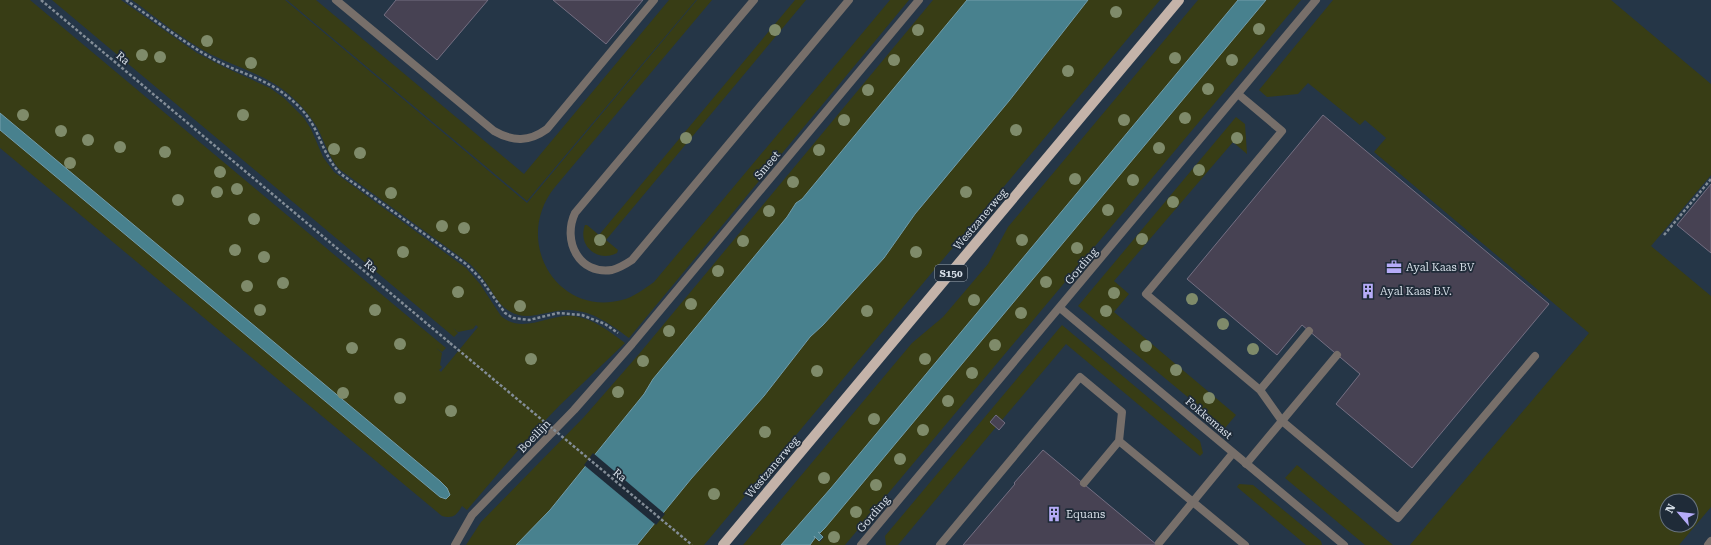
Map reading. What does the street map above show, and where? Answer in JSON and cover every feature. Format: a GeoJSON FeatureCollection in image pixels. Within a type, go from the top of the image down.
{"type":"FeatureCollection","features":[{"type":"Feature","properties":{"kind":"main road","name":"Westzanerweg"},"geometry":{"type":"LineString","coordinates":[[723,545],[1179,0]]}},
{"type":"Feature","properties":{"kind":"street"},"geometry":{"type":"LineString","coordinates":[[336,0],[494,131],[512,139],[532,138],[547,129],[654,0]]}},
{"type":"Feature","properties":{"kind":"street"},"geometry":{"type":"LineString","coordinates":[[754,0],[575,214],[569,233],[571,243],[581,260],[590,266],[601,270],[612,270],[623,266],[632,260],[849,0]]}},
{"type":"Feature","properties":{"kind":"street","name":"Smeet"},"geometry":{"type":"LineString","coordinates":[[632,344],[919,0]]}},
{"type":"Feature","properties":{"kind":"street","name":"Gording"},"geometry":{"type":"LineString","coordinates":[[861,545],[1316,0]]}},
{"type":"Feature","properties":{"kind":"street"},"geometry":{"type":"LineString","coordinates":[[1238,94],[1282,131],[1146,294],[1260,390],[1282,421],[1398,518],[1535,356]]}},
{"type":"Feature","properties":{"kind":"street","name":"Fokkemast"},"geometry":{"type":"LineString","coordinates":[[1060,308],[1344,545]]}},
{"type":"Feature","properties":{"kind":"street"},"geometry":{"type":"LineString","coordinates":[[1260,390],[1309,331]]}},
{"type":"Feature","properties":{"kind":"street","name":"Boeilijn"},"geometry":{"type":"LineString","coordinates":[[455,545],[472,514],[574,410],[632,344]]}},
{"type":"Feature","properties":{"kind":"street"},"geometry":{"type":"LineString","coordinates":[[1246,464],[1337,355]]}},
{"type":"Feature","properties":{"kind":"street"},"geometry":{"type":"LineString","coordinates":[[940,545],[1080,377],[1122,412],[1119,441],[1084,483]]}},
{"type":"Feature","properties":{"kind":"street"},"geometry":{"type":"LineString","coordinates":[[1119,441],[1244,545]]}},
{"type":"Feature","properties":{"kind":"street"},"geometry":{"type":"LineString","coordinates":[[1159,544],[1233,453]]}},
{"type":"Feature","properties":{"kind":"street"},"geometry":{"type":"LineString","coordinates":[[1708,545],[1711,541]]}},
{"type":"Feature","properties":{"kind":"path","name":"Ra"},"geometry":{"type":"LineString","coordinates":[[41,0],[692,545]]}},
{"type":"Feature","properties":{"kind":"path"},"geometry":{"type":"LineString","coordinates":[[126,0],[194,47],[216,60],[266,82],[288,96],[300,108],[310,122],[328,159],[341,174],[473,270],[505,313],[513,318],[521,320],[529,320],[558,313],[582,315],[605,324],[632,344]]}},
{"type":"Feature","properties":{"kind":"path"},"geometry":{"type":"LineString","coordinates":[[1664,235],[1711,179]]}},
{"type":"Feature","properties":{"kind":"shaded area"},"geometry":{"type":"Polygon","coordinates":[[[0,0],[1711,0],[1711,545],[0,545],[0,0]]]}},
{"type":"Feature","properties":{"kind":"shaded area"},"geometry":{"type":"Polygon","coordinates":[[[967,0],[1088,0],[1009,101],[915,214],[884,258],[823,325],[810,337],[764,396],[691,479],[637,545],[516,545],[550,510],[644,394],[653,379],[787,217],[796,203],[802,199],[967,0]]]}},
{"type":"Feature","properties":{"kind":"shaded area"},"geometry":{"type":"Polygon","coordinates":[[[1238,0],[1266,0],[825,528],[820,533],[818,532],[823,537],[819,541],[814,536],[815,538],[810,545],[781,545],[831,488],[1238,0]]]}},
{"type":"Feature","properties":{"kind":"shaded area"},"geometry":{"type":"Polygon","coordinates":[[[0,113],[440,481],[447,488],[450,495],[446,499],[440,497],[0,130],[0,113]]]}},
{"type":"Feature","properties":{"kind":"green space"},"geometry":{"type":"Polygon","coordinates":[[[0,0],[30,0],[446,348],[442,352],[436,348],[442,353],[440,365],[442,367],[439,370],[441,372],[478,327],[476,325],[473,329],[458,332],[453,328],[458,333],[454,337],[52,0],[121,0],[197,53],[270,88],[284,98],[304,118],[311,129],[323,157],[334,172],[466,268],[480,284],[501,316],[509,321],[518,324],[527,324],[564,316],[574,316],[595,323],[625,343],[531,435],[467,510],[462,506],[452,517],[442,516],[0,148],[0,130],[440,497],[447,488],[0,113],[0,0]]]}},
{"type":"Feature","properties":{"kind":"green space"},"geometry":{"type":"Polygon","coordinates":[[[132,0],[285,0],[527,203],[697,0],[712,0],[555,187],[543,208],[538,229],[540,251],[548,270],[560,286],[578,297],[598,302],[626,299],[654,282],[890,0],[909,0],[629,338],[601,319],[578,311],[561,310],[538,315],[523,316],[509,311],[498,301],[470,264],[339,169],[330,155],[313,120],[307,112],[284,90],[264,78],[210,54],[180,35],[132,0]]]}},
{"type":"Feature","properties":{"kind":"green space"},"geometry":{"type":"Polygon","coordinates":[[[287,0],[316,0],[524,174],[669,0],[696,0],[527,201],[287,0]]]}},
{"type":"Feature","properties":{"kind":"green space"},"geometry":{"type":"Polygon","coordinates":[[[795,0],[806,0],[606,240],[618,250],[617,253],[610,256],[603,256],[591,251],[584,240],[583,233],[585,225],[599,235],[795,0]]]}},
{"type":"Feature","properties":{"kind":"green space"},"geometry":{"type":"Polygon","coordinates":[[[933,0],[967,0],[802,199],[794,206],[787,217],[653,379],[644,394],[550,510],[516,545],[466,545],[481,522],[584,417],[639,354],[933,0]]]}},
{"type":"Feature","properties":{"kind":"green space"},"geometry":{"type":"Polygon","coordinates":[[[1088,0],[1160,0],[704,545],[637,545],[691,479],[764,396],[810,337],[823,325],[884,258],[915,214],[1009,101],[1088,0]]]}},
{"type":"Feature","properties":{"kind":"green space"},"geometry":{"type":"Polygon","coordinates":[[[1198,0],[1238,0],[831,488],[781,545],[743,545],[912,343],[943,317],[988,264],[1008,227],[1198,0]]]}},
{"type":"Feature","properties":{"kind":"green space"},"geometry":{"type":"Polygon","coordinates":[[[1266,0],[1301,0],[845,545],[810,545],[815,538],[820,542],[824,537],[820,533],[1266,0]]]}},
{"type":"Feature","properties":{"kind":"green space"},"geometry":{"type":"Polygon","coordinates":[[[1333,0],[1611,0],[1711,84],[1711,175],[1651,246],[1711,296],[1711,507],[1699,521],[1699,493],[1659,493],[1659,533],[1689,533],[1679,545],[1410,545],[1589,333],[1374,152],[1386,138],[1365,120],[1360,125],[1308,83],[1298,94],[1267,97],[1259,90],[1333,0]]]}},
{"type":"Feature","properties":{"kind":"green space"},"geometry":{"type":"Polygon","coordinates":[[[1236,117],[1245,124],[1247,154],[1233,142],[1114,281],[1129,294],[1114,312],[1236,415],[1225,428],[1078,306],[1236,117]]]}},
{"type":"Feature","properties":{"kind":"green space"},"geometry":{"type":"Polygon","coordinates":[[[1062,325],[1200,441],[1203,453],[1200,456],[1066,344],[1002,420],[995,415],[990,422],[996,427],[898,545],[886,545],[885,536],[1062,325]]]}},
{"type":"Feature","properties":{"kind":"green space"},"geometry":{"type":"Polygon","coordinates":[[[1297,465],[1393,545],[1365,545],[1285,478],[1297,465]]]}},
{"type":"Feature","properties":{"kind":"green space"},"geometry":{"type":"Polygon","coordinates":[[[1239,484],[1253,485],[1321,541],[1322,545],[1306,545],[1237,487],[1239,484]]]}},
{"type":"Feature","properties":{"kind":"pier"},"geometry":{"type":"Polygon","coordinates":[[[593,453],[665,514],[656,525],[584,465],[593,453]]]}},
{"type":"Feature","properties":{"kind":"building"},"geometry":{"type":"Polygon","coordinates":[[[396,0],[488,0],[437,60],[384,15],[396,0]]]}},
{"type":"Feature","properties":{"kind":"building"},"geometry":{"type":"Polygon","coordinates":[[[553,0],[643,0],[606,44],[553,0]]]}},
{"type":"Feature","properties":{"kind":"building","name":"Ayal Kaas B.V."},"geometry":{"type":"Polygon","coordinates":[[[1323,115],[1549,304],[1412,468],[1336,404],[1360,374],[1302,325],[1277,355],[1187,279],[1323,115]]]}},
{"type":"Feature","properties":{"kind":"building"},"geometry":{"type":"Polygon","coordinates":[[[1711,184],[1711,253],[1677,225],[1711,184]]]}},
{"type":"Feature","properties":{"kind":"building"},"geometry":{"type":"Polygon","coordinates":[[[996,415],[1005,423],[999,430],[990,422],[996,415]]]}},
{"type":"Feature","properties":{"kind":"building","name":"Equans"},"geometry":{"type":"Polygon","coordinates":[[[1043,450],[1157,545],[963,545],[1043,450]]]}},
{"type":"Feature","properties":{"kind":"place","name":"Ayal Kaas BV"},"geometry":{"type":"Point","coordinates":[1394,267]}},
{"type":"Feature","properties":{"kind":"place","name":"Ayal Kaas B.V."},"geometry":{"type":"Point","coordinates":[1368,291]}},
{"type":"Feature","properties":{"kind":"place","name":"Equans"},"geometry":{"type":"Point","coordinates":[1054,514]}}]}
